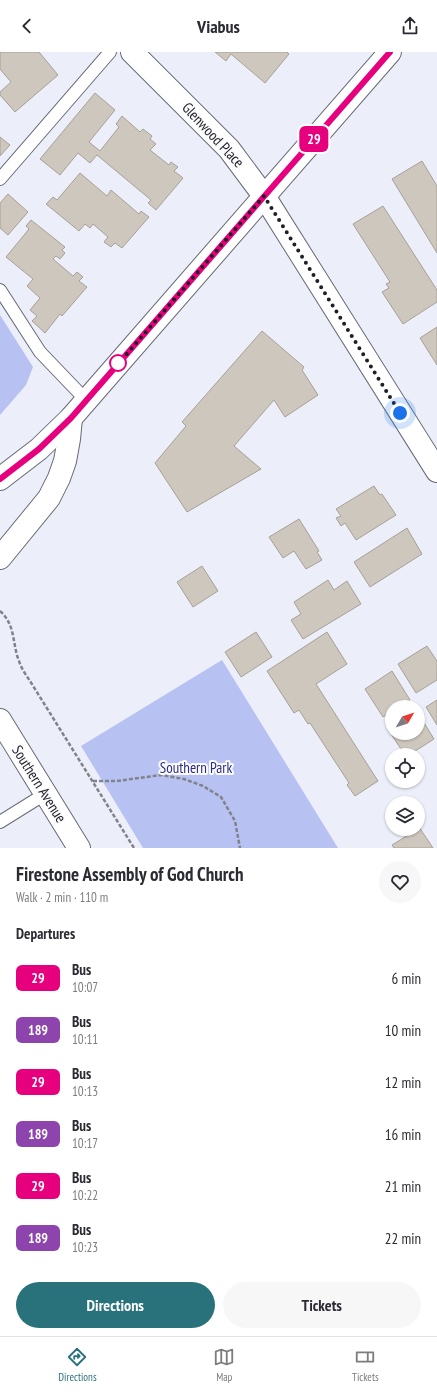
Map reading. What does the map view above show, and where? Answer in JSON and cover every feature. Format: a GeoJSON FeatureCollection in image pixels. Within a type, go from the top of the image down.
{"type":"FeatureCollection","features":[{"type":"Feature","properties":{"kind":"street","name":"Glenwood Place"},"geometry":{"type":"LineString","coordinates":[[132,52],[229,149],[264,196],[437,471]]}},
{"type":"Feature","properties":{"kind":"street"},"geometry":{"type":"LineString","coordinates":[[0,479],[39,449],[71,418],[390,52]]}},
{"type":"Feature","properties":{"kind":"street"},"geometry":{"type":"LineString","coordinates":[[0,558],[49,498],[59,478],[65,461],[71,418]]}},
{"type":"Feature","properties":{"kind":"street","name":"Southern Avenue"},"geometry":{"type":"LineString","coordinates":[[0,720],[79,848]]}},
{"type":"Feature","properties":{"kind":"lane"},"geometry":{"type":"LineString","coordinates":[[0,179],[110,52]]}},
{"type":"Feature","properties":{"kind":"lane"},"geometry":{"type":"LineString","coordinates":[[0,290],[40,352],[86,400]]}},
{"type":"Feature","properties":{"kind":"lane"},"geometry":{"type":"LineString","coordinates":[[0,822],[45,794]]}},
{"type":"Feature","properties":{"kind":"path"},"geometry":{"type":"LineString","coordinates":[[0,611],[13,631],[19,661],[22,668],[134,848]]}},
{"type":"Feature","properties":{"kind":"path"},"geometry":{"type":"LineString","coordinates":[[92,781],[117,781],[160,775],[184,779],[203,786],[221,797],[236,821],[240,848]]}},
{"type":"Feature","properties":{"kind":"green space"},"geometry":{"type":"Polygon","coordinates":[[[0,315],[33,367],[26,385],[0,415],[0,315]]]}},
{"type":"Feature","properties":{"kind":"green space","name":"Southern Park"},"geometry":{"type":"Polygon","coordinates":[[[222,660],[338,848],[143,848],[81,746],[222,660]]]}},
{"type":"Feature","properties":{"kind":"building"},"geometry":{"type":"Polygon","coordinates":[[[39,52],[58,75],[15,112],[0,95],[0,92],[11,82],[0,69],[0,53],[39,52]]]}},
{"type":"Feature","properties":{"kind":"building"},"geometry":{"type":"Polygon","coordinates":[[[215,52],[287,52],[289,54],[265,83],[231,54],[226,61],[215,52]]]}},
{"type":"Feature","properties":{"kind":"building"},"geometry":{"type":"Polygon","coordinates":[[[95,93],[115,110],[89,142],[100,151],[119,127],[116,124],[122,116],[140,132],[143,129],[152,136],[150,139],[156,144],[150,150],[169,165],[171,162],[178,167],[174,171],[183,178],[156,210],[148,203],[151,200],[97,155],[90,163],[78,153],[60,175],[40,159],[95,93]]]}},
{"type":"Feature","properties":{"kind":"building"},"geometry":{"type":"Polygon","coordinates":[[[0,137],[10,145],[0,156],[0,137]]]}},
{"type":"Feature","properties":{"kind":"building"},"geometry":{"type":"Polygon","coordinates":[[[422,161],[437,186],[437,253],[392,179],[422,161]]]}},
{"type":"Feature","properties":{"kind":"building"},"geometry":{"type":"Polygon","coordinates":[[[80,173],[107,196],[111,190],[139,214],[141,211],[149,217],[122,248],[115,243],[111,247],[104,242],[108,237],[93,224],[90,228],[85,224],[79,231],[46,204],[53,197],[57,200],[80,173]]]}},
{"type":"Feature","properties":{"kind":"building"},"geometry":{"type":"Polygon","coordinates":[[[8,194],[28,212],[8,235],[0,228],[0,203],[8,194]]]}},
{"type":"Feature","properties":{"kind":"building"},"geometry":{"type":"Polygon","coordinates":[[[383,206],[437,290],[437,302],[403,324],[382,292],[389,288],[386,284],[390,282],[353,224],[383,206]]]}},
{"type":"Feature","properties":{"kind":"building"},"geometry":{"type":"Polygon","coordinates":[[[31,220],[65,247],[62,250],[65,253],[60,259],[56,256],[53,259],[73,276],[77,272],[83,277],[79,281],[87,287],[62,316],[60,314],[45,333],[32,321],[37,316],[30,310],[40,298],[27,286],[33,279],[6,257],[29,229],[26,226],[31,220]]]}},
{"type":"Feature","properties":{"kind":"building"},"geometry":{"type":"Polygon","coordinates":[[[437,327],[437,365],[420,338],[437,327]]]}},
{"type":"Feature","properties":{"kind":"building"},"geometry":{"type":"Polygon","coordinates":[[[262,331],[304,367],[302,370],[318,395],[285,417],[274,400],[234,446],[261,469],[187,512],[155,463],[186,426],[182,422],[262,331]]]}},
{"type":"Feature","properties":{"kind":"building"},"geometry":{"type":"Polygon","coordinates":[[[374,486],[380,495],[382,494],[396,515],[356,540],[345,523],[341,526],[336,518],[341,516],[336,509],[374,486]]]}},
{"type":"Feature","properties":{"kind":"building"},"geometry":{"type":"Polygon","coordinates":[[[299,519],[319,551],[317,552],[322,560],[306,569],[294,551],[283,558],[269,537],[299,519]]]}},
{"type":"Feature","properties":{"kind":"building"},"geometry":{"type":"Polygon","coordinates":[[[407,528],[422,554],[370,587],[354,562],[407,528]]]}},
{"type":"Feature","properties":{"kind":"building"},"geometry":{"type":"Polygon","coordinates":[[[202,566],[218,591],[193,607],[177,582],[202,566]]]}},
{"type":"Feature","properties":{"kind":"building"},"geometry":{"type":"Polygon","coordinates":[[[328,580],[334,590],[347,581],[361,604],[303,639],[291,620],[301,614],[294,602],[328,580]]]}},
{"type":"Feature","properties":{"kind":"building"},"geometry":{"type":"Polygon","coordinates":[[[256,632],[272,657],[241,677],[225,652],[256,632]]]}},
{"type":"Feature","properties":{"kind":"building"},"geometry":{"type":"Polygon","coordinates":[[[327,632],[347,664],[316,684],[378,781],[355,796],[347,785],[349,783],[310,723],[308,724],[299,710],[294,713],[267,671],[327,632]]]}},
{"type":"Feature","properties":{"kind":"building"},"geometry":{"type":"Polygon","coordinates":[[[427,646],[437,661],[437,680],[416,693],[398,664],[427,646]]]}},
{"type":"Feature","properties":{"kind":"building"},"geometry":{"type":"Polygon","coordinates":[[[392,671],[410,700],[385,700],[385,716],[383,717],[365,689],[392,671]]]}},
{"type":"Feature","properties":{"kind":"building"},"geometry":{"type":"Polygon","coordinates":[[[437,700],[437,725],[426,707],[437,700]]]}},
{"type":"Feature","properties":{"kind":"building"},"geometry":{"type":"Polygon","coordinates":[[[425,724],[434,739],[420,748],[400,748],[395,740],[425,740],[425,724]]]}},
{"type":"Feature","properties":{"kind":"building"},"geometry":{"type":"Polygon","coordinates":[[[407,836],[425,836],[433,848],[394,848],[392,845],[407,836]]]}},
{"type":"Feature","properties":{"kind":"bus line","name":"29"},"geometry":{"type":"LineString","coordinates":[[0,479],[39,449],[71,418],[390,52]]}},
{"type":"Feature","properties":{"kind":"route"},"geometry":{"type":"LineString","coordinates":[[118,363],[264,196],[400,413]]}}]}
